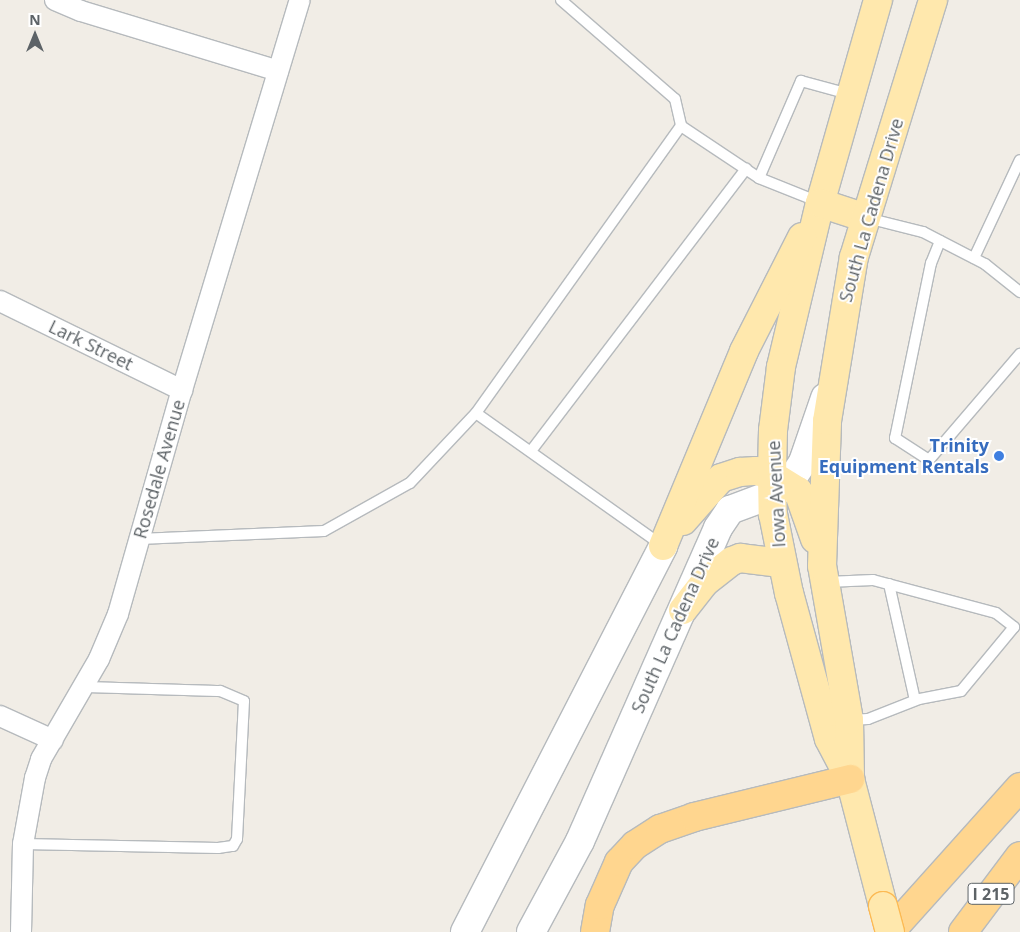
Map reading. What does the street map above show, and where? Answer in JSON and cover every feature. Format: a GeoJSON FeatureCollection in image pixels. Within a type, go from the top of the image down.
{"type":"FeatureCollection","features":[{"type":"Feature","properties":{"kind":"highway"},"geometry":{"type":"LineString","coordinates":[[595,932],[600,905],[620,862],[643,840],[694,817],[850,779]]}},
{"type":"Feature","properties":{"kind":"highway"},"geometry":{"type":"LineString","coordinates":[[890,932],[1020,787]]}},
{"type":"Feature","properties":{"kind":"highway","name":"I 215"},"geometry":{"type":"LineString","coordinates":[[963,932],[1020,856]]}},
{"type":"Feature","properties":{"kind":"main road"},"geometry":{"type":"LineString","coordinates":[[465,932],[664,546],[744,351],[820,203],[878,0]]}},
{"type":"Feature","properties":{"kind":"main road","name":"South La Cadena Drive"},"geometry":{"type":"LineString","coordinates":[[531,932],[580,841],[683,610],[700,562],[730,510],[778,484],[803,462],[833,375],[847,288],[866,218],[933,0]]}},
{"type":"Feature","properties":{"kind":"main road"},"geometry":{"type":"LineString","coordinates":[[820,203],[866,218]]}},
{"type":"Feature","properties":{"kind":"main road","name":"Iowa Avenue"},"geometry":{"type":"LineString","coordinates":[[820,203],[781,367],[773,430],[778,484],[781,563],[829,739],[850,779],[890,932]]}},
{"type":"Feature","properties":{"kind":"main road","name":"Iowa Avenue"},"geometry":{"type":"LineString","coordinates":[[833,375],[827,421],[823,574],[849,720],[850,779]]}},
{"type":"Feature","properties":{"kind":"main road"},"geometry":{"type":"LineString","coordinates":[[664,546],[710,488],[722,478],[740,472],[778,484],[804,502],[823,574]]}},
{"type":"Feature","properties":{"kind":"main road"},"geometry":{"type":"LineString","coordinates":[[683,610],[705,582],[732,561],[740,558],[781,563]]}},
{"type":"Feature","properties":{"kind":"street"},"geometry":{"type":"LineString","coordinates":[[55,0],[82,11],[278,71]]}},
{"type":"Feature","properties":{"kind":"street","name":"Rosedale Avenue"},"geometry":{"type":"LineString","coordinates":[[21,932],[23,844],[35,778],[41,759],[83,687],[118,614],[182,390],[300,0]]}},
{"type":"Feature","properties":{"kind":"street","name":"Lark Street"},"geometry":{"type":"LineString","coordinates":[[0,301],[182,390]]}},
{"type":"Feature","properties":{"kind":"street"},"geometry":{"type":"LineString","coordinates":[[0,716],[53,740]]}},
{"type":"Feature","properties":{"kind":"lane"},"geometry":{"type":"LineString","coordinates":[[561,0],[675,99],[681,126],[759,178],[820,203]]}},
{"type":"Feature","properties":{"kind":"lane"},"geometry":{"type":"LineString","coordinates":[[759,178],[801,81],[850,94]]}},
{"type":"Feature","properties":{"kind":"lane"},"geometry":{"type":"LineString","coordinates":[[139,538],[324,531],[410,483],[476,413],[681,126]]}},
{"type":"Feature","properties":{"kind":"lane"},"geometry":{"type":"LineString","coordinates":[[974,258],[1020,160]]}},
{"type":"Feature","properties":{"kind":"lane"},"geometry":{"type":"LineString","coordinates":[[531,451],[746,169]]}},
{"type":"Feature","properties":{"kind":"lane"},"geometry":{"type":"LineString","coordinates":[[866,218],[923,232],[974,258],[1020,292]]}},
{"type":"Feature","properties":{"kind":"lane"},"geometry":{"type":"LineString","coordinates":[[940,241],[931,263],[895,438],[929,460],[1020,354]]}},
{"type":"Feature","properties":{"kind":"lane"},"geometry":{"type":"LineString","coordinates":[[476,413],[664,546]]}},
{"type":"Feature","properties":{"kind":"lane"},"geometry":{"type":"LineString","coordinates":[[823,574],[873,580],[996,613],[1014,627],[961,691],[915,700],[868,719],[849,720]]}},
{"type":"Feature","properties":{"kind":"lane"},"geometry":{"type":"LineString","coordinates":[[889,584],[915,700]]}},
{"type":"Feature","properties":{"kind":"lane"},"geometry":{"type":"LineString","coordinates":[[23,844],[218,848],[233,846],[238,839],[244,701],[220,691],[83,687]]}},
{"type":"Feature","properties":{"kind":"place","name":"Trinity Equipment Rentals"},"geometry":{"type":"Point","coordinates":[999,456]}}]}
